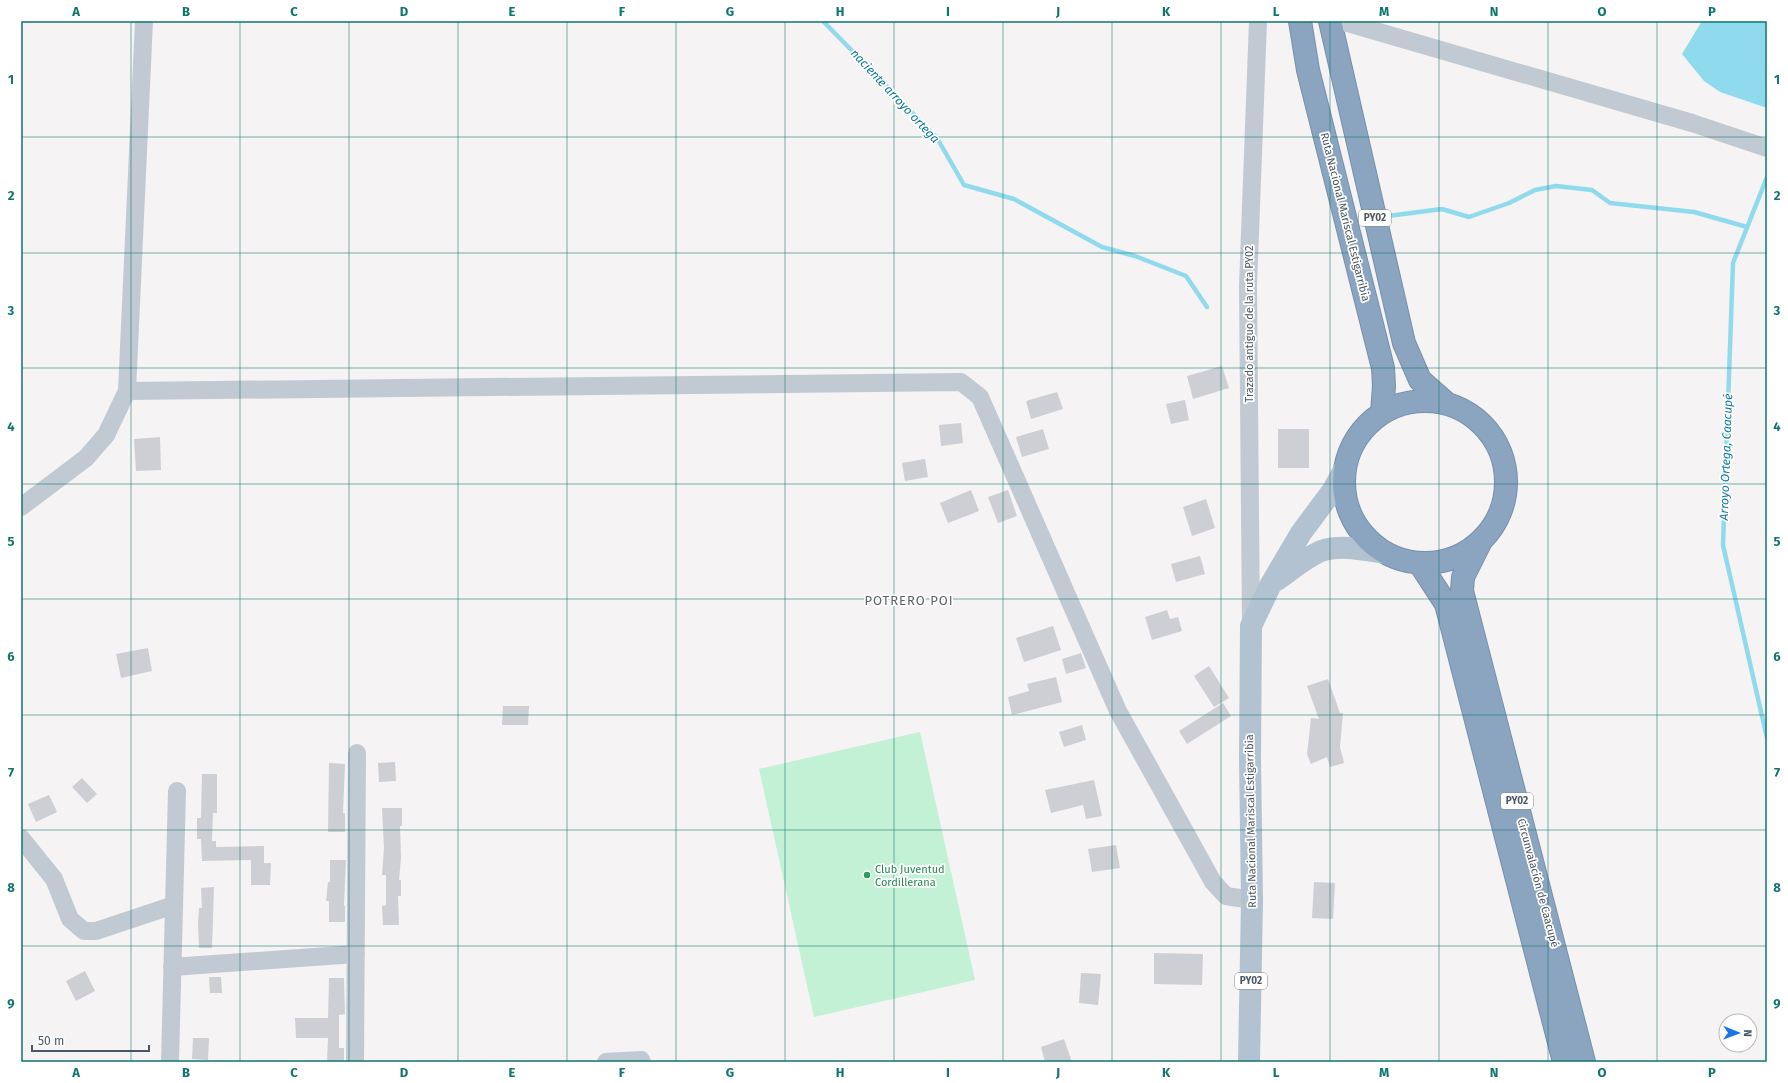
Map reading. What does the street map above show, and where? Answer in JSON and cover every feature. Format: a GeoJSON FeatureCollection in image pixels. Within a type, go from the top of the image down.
{"type":"FeatureCollection","features":[{"type":"Feature","properties":{"kind":"highway","name":"Ruta Nacional Mariscal Estigarribia"},"geometry":{"type":"LineString","coordinates":[[1300,21],[1308,70],[1383,368],[1384,386],[1382,413]]}},
{"type":"Feature","properties":{"kind":"highway","name":"PY02"},"geometry":{"type":"LineString","coordinates":[[1330,21],[1404,343],[1420,380],[1445,402],[1470,413],[1489,432],[1502,455],[1506,482],[1502,509],[1489,532],[1480,543],[1450,559],[1420,564],[1385,553],[1360,531],[1346,501],[1345,468],[1352,446],[1356,440],[1365,427],[1382,413],[1402,404],[1423,400],[1445,402]]}},
{"type":"Feature","properties":{"kind":"highway","name":"Circunvalación de Caacupé"},"geometry":{"type":"LineString","coordinates":[[1480,543],[1463,577],[1462,591],[1584,1062]]}},
{"type":"Feature","properties":{"kind":"highway","name":"Circunvalación de Caacupé"},"geometry":{"type":"LineString","coordinates":[[1420,564],[1446,604],[1564,1062]]}},
{"type":"Feature","properties":{"kind":"main road","name":"Ruta Nacional Mariscal Estigarribia"},"geometry":{"type":"LineString","coordinates":[[1249,1062],[1252,900],[1250,758],[1251,626],[1271,584],[1301,533],[1334,490],[1345,468]]}},
{"type":"Feature","properties":{"kind":"main road"},"geometry":{"type":"LineString","coordinates":[[1271,584],[1299,564],[1321,551],[1351,548],[1385,553]]}},
{"type":"Feature","properties":{"kind":"street"},"geometry":{"type":"LineString","coordinates":[[21,506],[86,458],[106,436],[127,391],[144,21]]}},
{"type":"Feature","properties":{"kind":"street","name":"Trazado antiguo de la ruta PY02"},"geometry":{"type":"LineString","coordinates":[[1251,626],[1248,286],[1258,21]]}},
{"type":"Feature","properties":{"kind":"street"},"geometry":{"type":"LineString","coordinates":[[1340,21],[1692,123],[1763,146]]}},
{"type":"Feature","properties":{"kind":"street"},"geometry":{"type":"LineString","coordinates":[[127,391],[961,382],[980,397],[1118,711],[1213,882],[1226,896],[1252,900]]}},
{"type":"Feature","properties":{"kind":"street"},"geometry":{"type":"LineString","coordinates":[[356,1062],[358,752]]}},
{"type":"Feature","properties":{"kind":"street"},"geometry":{"type":"LineString","coordinates":[[170,1062],[177,791]]}},
{"type":"Feature","properties":{"kind":"street"},"geometry":{"type":"LineString","coordinates":[[21,838],[54,879],[70,919],[84,931],[96,931],[174,905]]}},
{"type":"Feature","properties":{"kind":"street"},"geometry":{"type":"LineString","coordinates":[[172,967],[356,954]]}},
{"type":"Feature","properties":{"kind":"street"},"geometry":{"type":"LineString","coordinates":[[606,1062],[641,1060],[642,1062]]}},
{"type":"Feature","properties":{"kind":"green space","name":"Club Juventud Cordillerana"},"geometry":{"type":"Polygon","coordinates":[[[920,732],[975,980],[814,1017],[759,769],[920,732]]]}},
{"type":"Feature","properties":{"kind":"water"},"geometry":{"type":"Polygon","coordinates":[[[1702,21],[1767,21],[1767,108],[1720,92],[1704,81],[1682,54],[1702,21]]]}},
{"type":"Feature","properties":{"kind":"building"},"geometry":{"type":"Polygon","coordinates":[[[1222,366],[1229,388],[1193,399],[1187,376],[1222,366]]]}},
{"type":"Feature","properties":{"kind":"building"},"geometry":{"type":"Polygon","coordinates":[[[1057,392],[1063,409],[1031,419],[1026,401],[1057,392]]]}},
{"type":"Feature","properties":{"kind":"building"},"geometry":{"type":"Polygon","coordinates":[[[1185,400],[1189,420],[1171,424],[1166,404],[1185,400]]]}},
{"type":"Feature","properties":{"kind":"building"},"geometry":{"type":"Polygon","coordinates":[[[961,423],[963,443],[941,446],[939,425],[961,423]]]}},
{"type":"Feature","properties":{"kind":"building"},"geometry":{"type":"Polygon","coordinates":[[[1043,429],[1049,449],[1022,457],[1016,437],[1043,429]]]}},
{"type":"Feature","properties":{"kind":"building"},"geometry":{"type":"Polygon","coordinates":[[[1278,429],[1309,429],[1309,468],[1278,468],[1278,429]]]}},
{"type":"Feature","properties":{"kind":"building"},"geometry":{"type":"Polygon","coordinates":[[[160,437],[161,470],[136,471],[134,439],[160,437]]]}},
{"type":"Feature","properties":{"kind":"building"},"geometry":{"type":"Polygon","coordinates":[[[925,459],[928,477],[905,481],[902,463],[925,459]]]}},
{"type":"Feature","properties":{"kind":"building"},"geometry":{"type":"Polygon","coordinates":[[[971,490],[979,511],[948,523],[940,503],[971,490]]]}},
{"type":"Feature","properties":{"kind":"building"},"geometry":{"type":"Polygon","coordinates":[[[1008,490],[1017,516],[998,523],[988,497],[1008,490]]]}},
{"type":"Feature","properties":{"kind":"building"},"geometry":{"type":"Polygon","coordinates":[[[1206,499],[1215,528],[1192,536],[1183,507],[1206,499]]]}},
{"type":"Feature","properties":{"kind":"building"},"geometry":{"type":"Polygon","coordinates":[[[1200,556],[1205,574],[1176,582],[1171,564],[1200,556]]]}},
{"type":"Feature","properties":{"kind":"building"},"geometry":{"type":"Polygon","coordinates":[[[1167,610],[1170,619],[1178,617],[1182,631],[1152,640],[1145,617],[1167,610]]]}},
{"type":"Feature","properties":{"kind":"building"},"geometry":{"type":"Polygon","coordinates":[[[1053,626],[1061,650],[1024,662],[1016,638],[1053,626]]]}},
{"type":"Feature","properties":{"kind":"building"},"geometry":{"type":"Polygon","coordinates":[[[148,648],[152,671],[121,678],[116,654],[148,648]]]}},
{"type":"Feature","properties":{"kind":"building"},"geometry":{"type":"Polygon","coordinates":[[[1081,653],[1086,668],[1066,674],[1062,659],[1081,653]]]}},
{"type":"Feature","properties":{"kind":"building"},"geometry":{"type":"Polygon","coordinates":[[[1209,666],[1229,698],[1214,707],[1194,676],[1209,666]]]}},
{"type":"Feature","properties":{"kind":"building"},"geometry":{"type":"Polygon","coordinates":[[[1056,677],[1062,702],[1012,715],[1008,697],[1029,691],[1027,684],[1056,677]]]}},
{"type":"Feature","properties":{"kind":"building"},"geometry":{"type":"Polygon","coordinates":[[[1328,679],[1340,713],[1343,713],[1340,747],[1344,763],[1330,767],[1327,757],[1311,764],[1307,754],[1311,718],[1319,719],[1307,686],[1328,679]]]}},
{"type":"Feature","properties":{"kind":"building"},"geometry":{"type":"Polygon","coordinates":[[[1223,703],[1231,716],[1187,744],[1179,731],[1223,703]]]}},
{"type":"Feature","properties":{"kind":"building"},"geometry":{"type":"Polygon","coordinates":[[[503,706],[529,706],[528,725],[502,725],[503,706]]]}},
{"type":"Feature","properties":{"kind":"building"},"geometry":{"type":"Polygon","coordinates":[[[1082,725],[1086,740],[1064,747],[1059,732],[1082,725]]]}},
{"type":"Feature","properties":{"kind":"building"},"geometry":{"type":"Polygon","coordinates":[[[395,762],[396,781],[379,782],[378,763],[395,762]]]}},
{"type":"Feature","properties":{"kind":"building"},"geometry":{"type":"Polygon","coordinates":[[[329,763],[345,764],[343,813],[345,813],[345,832],[328,832],[329,763]]]}},
{"type":"Feature","properties":{"kind":"building"},"geometry":{"type":"Polygon","coordinates":[[[202,774],[217,774],[217,813],[213,813],[212,841],[216,841],[216,847],[264,846],[264,863],[271,863],[270,885],[251,885],[251,860],[202,861],[201,839],[197,839],[197,818],[201,818],[202,774]]]}},
{"type":"Feature","properties":{"kind":"building"},"geometry":{"type":"Polygon","coordinates":[[[82,778],[97,794],[87,803],[72,787],[82,778]]]}},
{"type":"Feature","properties":{"kind":"building"},"geometry":{"type":"Polygon","coordinates":[[[1094,780],[1102,816],[1086,819],[1083,805],[1051,813],[1045,790],[1094,780]]]}},
{"type":"Feature","properties":{"kind":"building"},"geometry":{"type":"Polygon","coordinates":[[[49,795],[57,812],[36,822],[28,804],[49,795]]]}},
{"type":"Feature","properties":{"kind":"building"},"geometry":{"type":"Polygon","coordinates":[[[382,808],[402,808],[402,826],[400,826],[401,858],[399,880],[401,880],[401,896],[398,896],[399,925],[383,925],[382,906],[386,905],[386,875],[382,875],[384,848],[382,808]]]}},
{"type":"Feature","properties":{"kind":"building"},"geometry":{"type":"Polygon","coordinates":[[[1116,845],[1120,868],[1092,872],[1088,849],[1116,845]]]}},
{"type":"Feature","properties":{"kind":"building"},"geometry":{"type":"Polygon","coordinates":[[[330,860],[346,860],[344,906],[345,922],[329,922],[329,901],[326,901],[328,882],[330,882],[330,860]]]}},
{"type":"Feature","properties":{"kind":"building"},"geometry":{"type":"Polygon","coordinates":[[[1314,882],[1335,883],[1333,919],[1312,918],[1314,882]]]}},
{"type":"Feature","properties":{"kind":"building"},"geometry":{"type":"Polygon","coordinates":[[[214,887],[212,948],[199,948],[198,923],[199,908],[202,908],[201,888],[214,887]]]}},
{"type":"Feature","properties":{"kind":"building"},"geometry":{"type":"Polygon","coordinates":[[[1154,953],[1203,954],[1202,985],[1154,984],[1154,953]]]}},
{"type":"Feature","properties":{"kind":"building"},"geometry":{"type":"Polygon","coordinates":[[[85,971],[95,991],[76,1001],[66,981],[85,971]]]}},
{"type":"Feature","properties":{"kind":"building"},"geometry":{"type":"Polygon","coordinates":[[[1081,973],[1101,974],[1098,1005],[1079,1003],[1081,973]]]}},
{"type":"Feature","properties":{"kind":"building"},"geometry":{"type":"Polygon","coordinates":[[[209,977],[221,977],[222,993],[210,993],[209,977]]]}},
{"type":"Feature","properties":{"kind":"building"},"geometry":{"type":"Polygon","coordinates":[[[329,978],[344,978],[345,1014],[339,1015],[339,1048],[344,1048],[344,1062],[327,1062],[328,1038],[296,1038],[295,1018],[328,1018],[329,978]]]}},
{"type":"Feature","properties":{"kind":"building"},"geometry":{"type":"Polygon","coordinates":[[[193,1038],[209,1038],[208,1060],[192,1059],[193,1038]]]}},
{"type":"Feature","properties":{"kind":"building"},"geometry":{"type":"Polygon","coordinates":[[[1064,1039],[1072,1062],[1045,1062],[1041,1047],[1064,1039]]]}},
{"type":"Feature","properties":{"kind":"waterway","name":"naciente arroyo ortega"},"geometry":{"type":"LineString","coordinates":[[823,21],[937,138],[964,185],[1014,199],[1102,247],[1135,256],[1186,276],[1207,307]]}},
{"type":"Feature","properties":{"kind":"waterway","name":"Arroyo Ortega, Caacupé"},"geometry":{"type":"LineString","coordinates":[[1767,177],[1733,263],[1723,545],[1767,738]]}},
{"type":"Feature","properties":{"kind":"waterway","name":"naciente arroyo ortega"},"geometry":{"type":"LineString","coordinates":[[1388,216],[1442,209],[1469,217],[1509,203],[1535,190],[1556,186],[1592,190],[1610,203],[1694,212],[1747,227]]}},
{"type":"Feature","properties":{"kind":"place","name":"Club Juventud Cordillerana"},"geometry":{"type":"Point","coordinates":[867,875]}},
{"type":"Feature","properties":{"kind":"district","name":"POTRERO POI"},"geometry":{"type":"Point","coordinates":[909,600]}}]}
